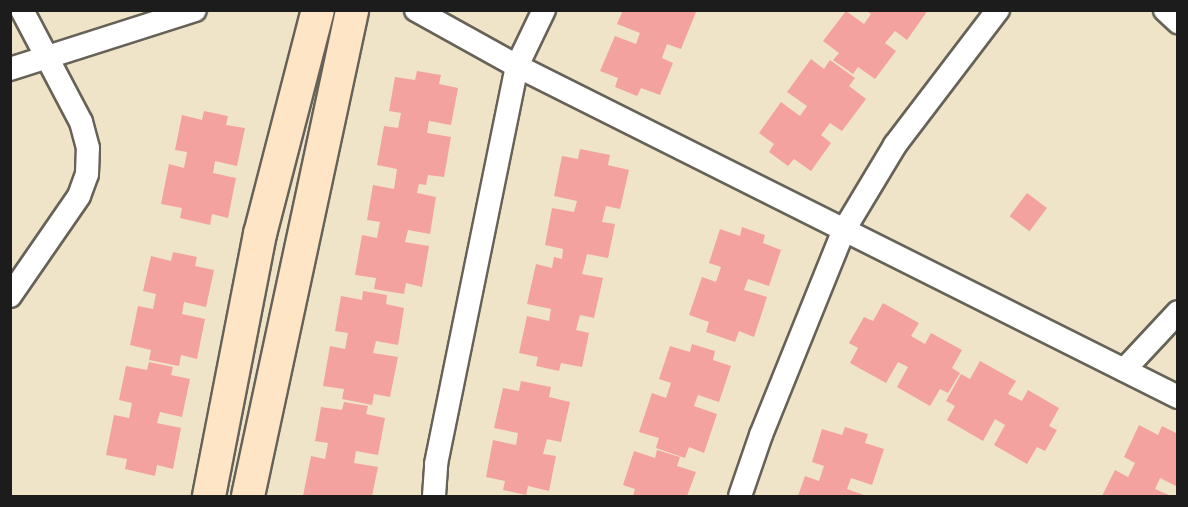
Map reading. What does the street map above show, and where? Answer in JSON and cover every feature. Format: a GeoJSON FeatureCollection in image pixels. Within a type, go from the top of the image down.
{"type":"FeatureCollection","features":[{"type":"Feature","properties":{"kind":"main road"},"geometry":{"type":"LineString","coordinates":[[209,496],[261,234],[318,10]]}},
{"type":"Feature","properties":{"kind":"main road"},"geometry":{"type":"LineString","coordinates":[[248,496],[352,10]]}},
{"type":"Feature","properties":{"kind":"street"},"geometry":{"type":"LineString","coordinates":[[10,296],[79,196],[87,174],[88,148],[81,122],[49,56],[22,10]]}},
{"type":"Feature","properties":{"kind":"street"},"geometry":{"type":"LineString","coordinates":[[10,69],[195,10]]}},
{"type":"Feature","properties":{"kind":"street"},"geometry":{"type":"LineString","coordinates":[[416,10],[517,66],[1178,397]]}},
{"type":"Feature","properties":{"kind":"street"},"geometry":{"type":"LineString","coordinates":[[434,496],[436,464],[517,66],[544,10]]}},
{"type":"Feature","properties":{"kind":"street"},"geometry":{"type":"LineString","coordinates":[[740,496],[761,435],[843,230],[895,145],[998,10]]}},
{"type":"Feature","properties":{"kind":"street"},"geometry":{"type":"LineString","coordinates":[[1165,10],[1178,22]]}},
{"type":"Feature","properties":{"kind":"street"},"geometry":{"type":"LineString","coordinates":[[1124,369],[1178,312]]}},
{"type":"Feature","properties":{"kind":"building"},"geometry":{"type":"Polygon","coordinates":[[[623,10],[696,12],[681,49],[667,44],[662,58],[673,63],[660,95],[641,88],[637,96],[615,87],[618,78],[600,71],[615,36],[636,44],[640,33],[617,24],[623,10]]]}},
{"type":"Feature","properties":{"kind":"building"},"geometry":{"type":"Polygon","coordinates":[[[865,10],[928,10],[907,40],[895,31],[885,43],[896,51],[875,79],[858,67],[853,74],[833,60],[839,53],[823,41],[846,11],[864,24],[871,14],[865,10]]]}},
{"type":"Feature","properties":{"kind":"building"},"geometry":{"type":"Polygon","coordinates":[[[811,59],[824,69],[830,60],[855,78],[849,86],[866,99],[842,131],[830,123],[821,135],[831,143],[811,171],[794,159],[788,166],[769,152],[774,144],[759,133],[781,102],[800,116],[807,106],[787,92],[811,59]]]}},
{"type":"Feature","properties":{"kind":"building"},"geometry":{"type":"Polygon","coordinates":[[[417,71],[441,75],[439,84],[458,88],[451,125],[429,121],[427,133],[451,137],[444,177],[428,175],[426,185],[419,184],[417,193],[436,197],[430,234],[408,230],[405,242],[429,246],[422,287],[406,283],[404,294],[374,289],[376,278],[355,275],[362,235],[377,238],[380,222],[367,220],[373,185],[394,189],[397,169],[377,165],[384,126],[398,128],[401,113],[389,111],[395,77],[415,80],[417,71]]]}},
{"type":"Feature","properties":{"kind":"building"},"geometry":{"type":"Polygon","coordinates":[[[204,111],[228,116],[226,125],[245,128],[237,166],[215,161],[213,173],[236,178],[228,218],[212,214],[210,225],[180,218],[182,208],[161,204],[169,164],[184,168],[187,152],[175,150],[182,115],[202,120],[204,111]]]}},
{"type":"Feature","properties":{"kind":"building"},"geometry":{"type":"Polygon","coordinates":[[[580,149],[610,155],[608,165],[629,170],[620,209],[606,206],[602,222],[615,224],[608,258],[587,254],[582,274],[603,278],[594,318],[580,315],[576,330],[589,333],[582,367],[561,363],[559,371],[536,366],[538,357],[519,353],[527,316],[549,321],[551,309],[527,304],[536,264],[552,268],[554,257],[562,259],[563,249],[545,245],[552,208],[574,212],[577,201],[554,196],[562,156],[578,159],[580,149]]]}},
{"type":"Feature","properties":{"kind":"building"},"geometry":{"type":"Polygon","coordinates":[[[1027,193],[1047,208],[1030,231],[1010,216],[1027,193]]]}},
{"type":"Feature","properties":{"kind":"building"},"geometry":{"type":"Polygon","coordinates":[[[742,227],[765,235],[763,243],[781,250],[769,286],[748,279],[744,290],[767,297],[754,337],[739,331],[735,342],[706,332],[709,322],[689,315],[702,277],[716,282],[721,267],[709,263],[720,229],[740,236],[742,227]]]}},
{"type":"Feature","properties":{"kind":"building"},"geometry":{"type":"Polygon","coordinates":[[[173,252],[197,257],[195,266],[214,270],[206,307],[184,302],[182,314],[205,319],[197,359],[181,355],[179,366],[149,360],[151,350],[130,345],[138,306],[153,309],[156,294],[143,291],[151,256],[171,261],[173,252]]]}},
{"type":"Feature","properties":{"kind":"building"},"geometry":{"type":"Polygon","coordinates":[[[363,291],[387,295],[386,304],[404,308],[398,345],[376,341],[373,353],[398,357],[390,397],[374,394],[372,405],[342,399],[344,389],[323,386],[330,346],[345,349],[348,333],[335,331],[341,296],[362,300],[363,291]]]}},
{"type":"Feature","properties":{"kind":"building"},"geometry":{"type":"Polygon","coordinates":[[[883,303],[919,323],[911,336],[925,344],[931,333],[962,350],[952,368],[960,373],[948,393],[940,389],[930,406],[897,387],[908,367],[898,362],[886,383],[850,363],[858,348],[849,343],[864,317],[873,321],[883,303]]]}},
{"type":"Feature","properties":{"kind":"building"},"geometry":{"type":"Polygon","coordinates":[[[692,344],[715,351],[713,360],[731,366],[719,402],[698,395],[694,406],[717,414],[704,453],[689,447],[685,458],[656,448],[659,438],[639,432],[652,393],[666,398],[671,383],[659,379],[670,346],[690,352],[692,344]]]}},
{"type":"Feature","properties":{"kind":"building"},"geometry":{"type":"Polygon","coordinates":[[[980,361],[1016,381],[1008,394],[1022,401],[1028,390],[1059,408],[1049,426],[1057,430],[1045,451],[1037,447],[1027,464],[994,445],[1005,425],[995,419],[983,441],[947,420],[955,406],[946,401],[961,374],[970,379],[980,361]]]}},
{"type":"Feature","properties":{"kind":"building"},"geometry":{"type":"Polygon","coordinates":[[[149,362],[173,367],[171,375],[190,379],[182,417],[160,412],[157,423],[181,428],[173,469],[157,465],[155,476],[125,469],[127,459],[106,455],[114,415],[129,418],[132,403],[119,400],[126,366],[147,370],[149,362]]]}},
{"type":"Feature","properties":{"kind":"building"},"geometry":{"type":"Polygon","coordinates":[[[521,381],[551,387],[549,397],[570,402],[561,442],[547,439],[543,454],[556,456],[549,491],[528,486],[526,495],[503,490],[505,481],[486,477],[493,440],[516,445],[518,433],[494,428],[503,388],[519,391],[521,381]]]}},
{"type":"Feature","properties":{"kind":"building"},"geometry":{"type":"Polygon","coordinates":[[[344,402],[368,406],[366,414],[385,418],[378,455],[356,451],[354,463],[378,467],[372,496],[303,496],[311,456],[325,459],[328,443],[315,441],[321,407],[342,410],[344,402]]]}},
{"type":"Feature","properties":{"kind":"building"},"geometry":{"type":"Polygon","coordinates":[[[1139,425],[1158,435],[1162,426],[1178,434],[1178,487],[1160,478],[1155,489],[1171,496],[1102,496],[1115,470],[1128,477],[1135,463],[1124,457],[1139,425]]]}},
{"type":"Feature","properties":{"kind":"building"},"geometry":{"type":"Polygon","coordinates":[[[845,427],[868,434],[865,443],[884,449],[872,485],[851,478],[847,489],[867,496],[798,496],[805,476],[819,481],[824,466],[812,462],[822,429],[842,435],[845,427]]]}},
{"type":"Feature","properties":{"kind":"building"},"geometry":{"type":"Polygon","coordinates":[[[657,450],[680,457],[677,466],[696,472],[687,496],[633,496],[635,489],[623,485],[634,451],[655,458],[657,450]]]}}]}
